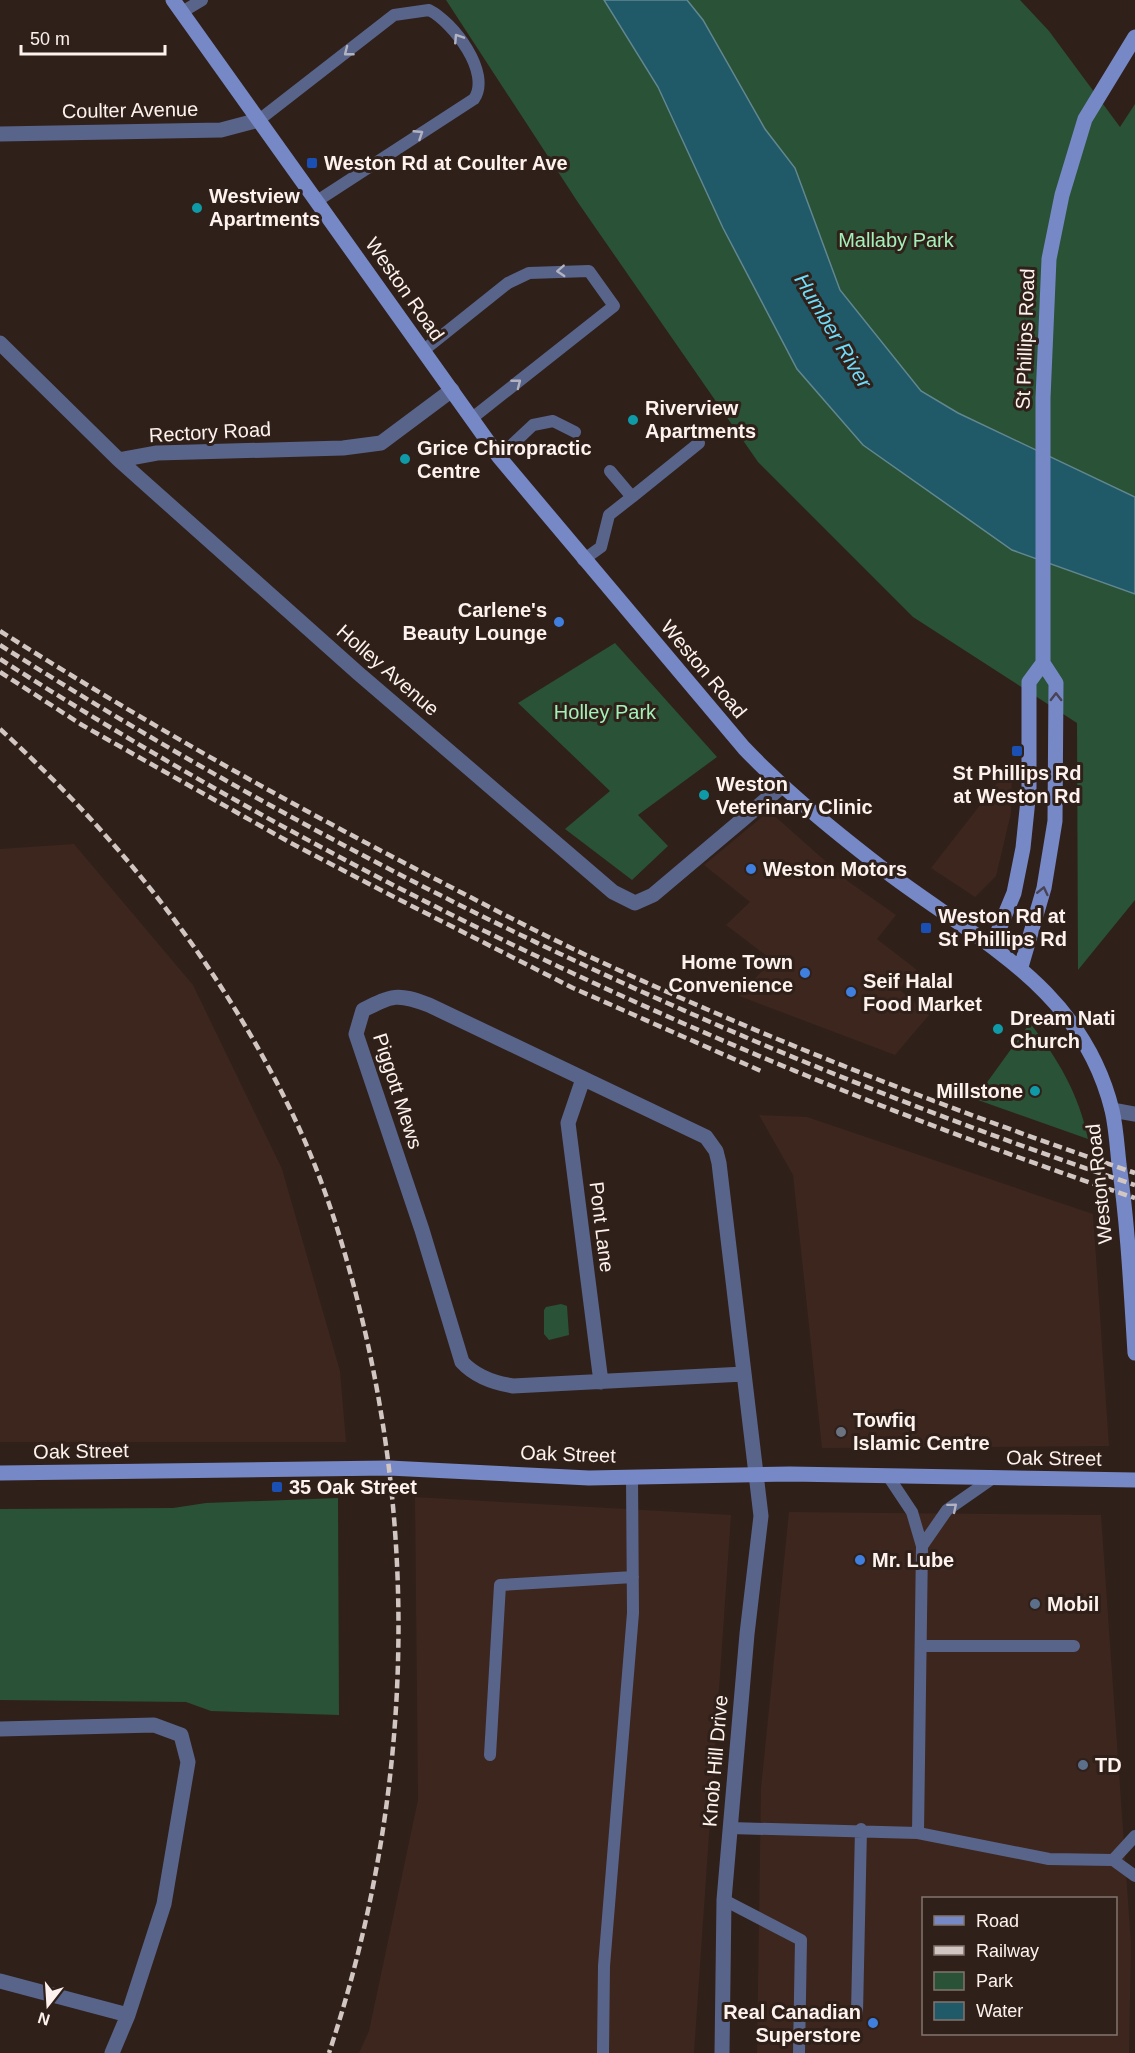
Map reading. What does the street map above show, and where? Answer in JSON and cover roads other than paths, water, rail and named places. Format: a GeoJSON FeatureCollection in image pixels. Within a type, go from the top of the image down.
{"type":"FeatureCollection","features":[{"type":"Feature","properties":{"kind":"main road","name":"Weston Road"},"geometry":{"type":"LineString","coordinates":[[178,6],[499,457],[583,560],[744,748],[781,787],[891,875],[1021,967],[1047,992],[1073,1024],[1096,1066],[1112,1110],[1123,1195],[1135,1353]]}},
{"type":"Feature","properties":{"kind":"main road","name":"St Phillips Road"},"geometry":{"type":"LineString","coordinates":[[992,946],[1014,893],[1023,848],[1029,790],[1029,682],[1043,663],[1043,398],[1049,259],[1062,195],[1085,118],[1135,37]]}},
{"type":"Feature","properties":{"kind":"main road","name":"St Phillips Road"},"geometry":{"type":"LineString","coordinates":[[1021,967],[1044,888],[1055,821],[1056,683],[1043,663]]}},
{"type":"Feature","properties":{"kind":"main road","name":"Oak Street"},"geometry":{"type":"LineString","coordinates":[[0,1473],[389,1468],[589,1478],[754,1474],[1135,1480]]}},
{"type":"Feature","properties":{"kind":"street","name":"Coulter Avenue"},"geometry":{"type":"LineString","coordinates":[[0,134],[220,130],[259,120]]}},
{"type":"Feature","properties":{"kind":"street"},"geometry":{"type":"LineString","coordinates":[[0,343],[119,460]]}},
{"type":"Feature","properties":{"kind":"street","name":"Rectory Road"},"geometry":{"type":"LineString","coordinates":[[119,460],[157,453],[343,448],[381,443],[452,390]]}},
{"type":"Feature","properties":{"kind":"street","name":"Holley Avenue"},"geometry":{"type":"LineString","coordinates":[[119,460],[358,673],[613,892],[635,903],[653,895],[781,787]]}},
{"type":"Feature","properties":{"kind":"street","name":"Piggott Mews"},"geometry":{"type":"LineString","coordinates":[[744,1374],[513,1386],[501,1384],[470,1372],[462,1362],[422,1230],[356,1034],[363,1010],[390,996],[411,999],[706,1137],[716,1151],[744,1374],[754,1474]]}},
{"type":"Feature","properties":{"kind":"street","name":"Pont Lane"},"geometry":{"type":"LineString","coordinates":[[583,1079],[568,1123],[601,1382]]}},
{"type":"Feature","properties":{"kind":"street"},"geometry":{"type":"LineString","coordinates":[[1112,1110],[1135,1114]]}},
{"type":"Feature","properties":{"kind":"street","name":"Knob Hill Drive"},"geometry":{"type":"LineString","coordinates":[[722,2053],[724,1900],[747,1634],[760,1516],[754,1474]]}},
{"type":"Feature","properties":{"kind":"street"},"geometry":{"type":"LineString","coordinates":[[0,1729],[154,1725],[181,1735],[188,1762],[164,1904],[128,2015],[112,2053]]}},
{"type":"Feature","properties":{"kind":"street"},"geometry":{"type":"LineString","coordinates":[[0,1981],[128,2015]]}},
{"type":"Feature","properties":{"kind":"lane"},"geometry":{"type":"LineString","coordinates":[[178,6],[202,0]]}},
{"type":"Feature","properties":{"kind":"lane"},"geometry":{"type":"LineString","coordinates":[[259,120],[394,15],[429,10],[452,27],[477,70],[479,91],[474,99],[317,201]]}},
{"type":"Feature","properties":{"kind":"lane"},"geometry":{"type":"LineString","coordinates":[[423,350],[508,283],[529,273],[589,271],[614,306],[471,419]]}},
{"type":"Feature","properties":{"kind":"lane"},"geometry":{"type":"LineString","coordinates":[[499,457],[533,425],[553,421],[575,432]]}},
{"type":"Feature","properties":{"kind":"lane"},"geometry":{"type":"LineString","coordinates":[[583,560],[601,547],[609,515],[699,443]]}},
{"type":"Feature","properties":{"kind":"lane"},"geometry":{"type":"LineString","coordinates":[[610,471],[632,497]]}},
{"type":"Feature","properties":{"kind":"lane"},"geometry":{"type":"LineString","coordinates":[[888,1476],[912,1512],[922,1546],[918,1833]]}},
{"type":"Feature","properties":{"kind":"lane"},"geometry":{"type":"LineString","coordinates":[[603,2053],[604,1966],[633,1613],[632,1477]]}},
{"type":"Feature","properties":{"kind":"lane"},"geometry":{"type":"LineString","coordinates":[[922,1546],[947,1510],[993,1478]]}},
{"type":"Feature","properties":{"kind":"lane"},"geometry":{"type":"LineString","coordinates":[[490,1755],[500,1585],[633,1577]]}},
{"type":"Feature","properties":{"kind":"lane"},"geometry":{"type":"LineString","coordinates":[[921,1646],[1074,1646]]}},
{"type":"Feature","properties":{"kind":"lane"},"geometry":{"type":"LineString","coordinates":[[730,1828],[861,1829],[918,1833],[1049,1859],[1113,1860],[1135,1876]]}},
{"type":"Feature","properties":{"kind":"lane"},"geometry":{"type":"LineString","coordinates":[[857,2012],[861,1829]]}},
{"type":"Feature","properties":{"kind":"lane"},"geometry":{"type":"LineString","coordinates":[[1113,1860],[1135,1836]]}},
{"type":"Feature","properties":{"kind":"lane"},"geometry":{"type":"LineString","coordinates":[[724,1900],[801,1940],[799,2053]]}},
{"type":"Feature","properties":{"kind":"water","name":"Humber River"},"geometry":{"type":"Polygon","coordinates":[[[604,0],[687,0],[703,20],[765,129],[795,168],[840,290],[921,391],[958,413],[1135,497],[1135,594],[1012,550],[863,445],[797,369],[723,228],[658,87],[604,0]]]}},
{"type":"Feature","properties":{"kind":"railway"},"geometry":{"type":"LineString","coordinates":[[0,631],[154,725],[311,814],[576,950],[731,1020],[864,1074],[1135,1173]]}},
{"type":"Feature","properties":{"kind":"railway"},"geometry":{"type":"LineString","coordinates":[[0,645],[135,728],[271,806],[410,880],[551,950],[694,1015],[839,1076],[986,1133],[1135,1185]]}},
{"type":"Feature","properties":{"kind":"railway"},"geometry":{"type":"LineString","coordinates":[[0,659],[134,742],[271,820],[410,894],[551,963],[694,1028],[840,1089],[986,1146],[1135,1198]]}},
{"type":"Feature","properties":{"kind":"railway"},"geometry":{"type":"LineString","coordinates":[[0,672],[82,725],[289,842],[573,988],[761,1071]]}},
{"type":"Feature","properties":{"kind":"railway"},"geometry":{"type":"LineString","coordinates":[[0,729],[45,771],[127,861],[201,957],[234,1007],[265,1060],[293,1115],[316,1168],[336,1223],[366,1336],[383,1426],[394,1516],[398,1606],[397,1697],[389,1787],[375,1877],[355,1965],[329,2053]]}},
{"type":"Feature","properties":{"kind":"place","name":"Weston Rd at Coulter Ave"},"geometry":{"type":"Point","coordinates":[312,163]}},
{"type":"Feature","properties":{"kind":"place","name":"Westview Apartments"},"geometry":{"type":"Point","coordinates":[197,208]}},
{"type":"Feature","properties":{"kind":"place","name":"Riverview Apartments"},"geometry":{"type":"Point","coordinates":[633,420]}},
{"type":"Feature","properties":{"kind":"place","name":"Grice Chiropractic Centre"},"geometry":{"type":"Point","coordinates":[405,459]}},
{"type":"Feature","properties":{"kind":"place","name":"Carlene's Beauty Lounge"},"geometry":{"type":"Point","coordinates":[559,622]}},
{"type":"Feature","properties":{"kind":"place","name":"St Phillips Rd at Weston Rd"},"geometry":{"type":"Point","coordinates":[1017,751]}},
{"type":"Feature","properties":{"kind":"place","name":"Weston Veterinary Clinic"},"geometry":{"type":"Point","coordinates":[704,795]}},
{"type":"Feature","properties":{"kind":"place","name":"Weston Motors"},"geometry":{"type":"Point","coordinates":[751,869]}},
{"type":"Feature","properties":{"kind":"place","name":"Weston Rd at St Phillips Rd"},"geometry":{"type":"Point","coordinates":[926,928]}},
{"type":"Feature","properties":{"kind":"place","name":"Home Town Convenience"},"geometry":{"type":"Point","coordinates":[805,973]}},
{"type":"Feature","properties":{"kind":"place","name":"Seif Halal Food Market"},"geometry":{"type":"Point","coordinates":[851,992]}},
{"type":"Feature","properties":{"kind":"place","name":"Dream Nati Church"},"geometry":{"type":"Point","coordinates":[998,1029]}},
{"type":"Feature","properties":{"kind":"place","name":"Millstone"},"geometry":{"type":"Point","coordinates":[1035,1091]}},
{"type":"Feature","properties":{"kind":"place","name":"Towfiq Islamic Centre"},"geometry":{"type":"Point","coordinates":[841,1432]}},
{"type":"Feature","properties":{"kind":"place","name":"35 Oak Street"},"geometry":{"type":"Point","coordinates":[277,1487]}},
{"type":"Feature","properties":{"kind":"place","name":"Mr. Lube"},"geometry":{"type":"Point","coordinates":[860,1560]}},
{"type":"Feature","properties":{"kind":"place","name":"Mobil"},"geometry":{"type":"Point","coordinates":[1035,1604]}},
{"type":"Feature","properties":{"kind":"place","name":"TD"},"geometry":{"type":"Point","coordinates":[1083,1765]}},
{"type":"Feature","properties":{"kind":"place","name":"Real Canadian Superstore"},"geometry":{"type":"Point","coordinates":[873,2023]}},
{"type":"Feature","properties":{"kind":"park label","name":"Mallaby Park"},"geometry":{"type":"Point","coordinates":[896,240]}},
{"type":"Feature","properties":{"kind":"park label","name":"Holley Park"},"geometry":{"type":"Point","coordinates":[605,712]}}]}
